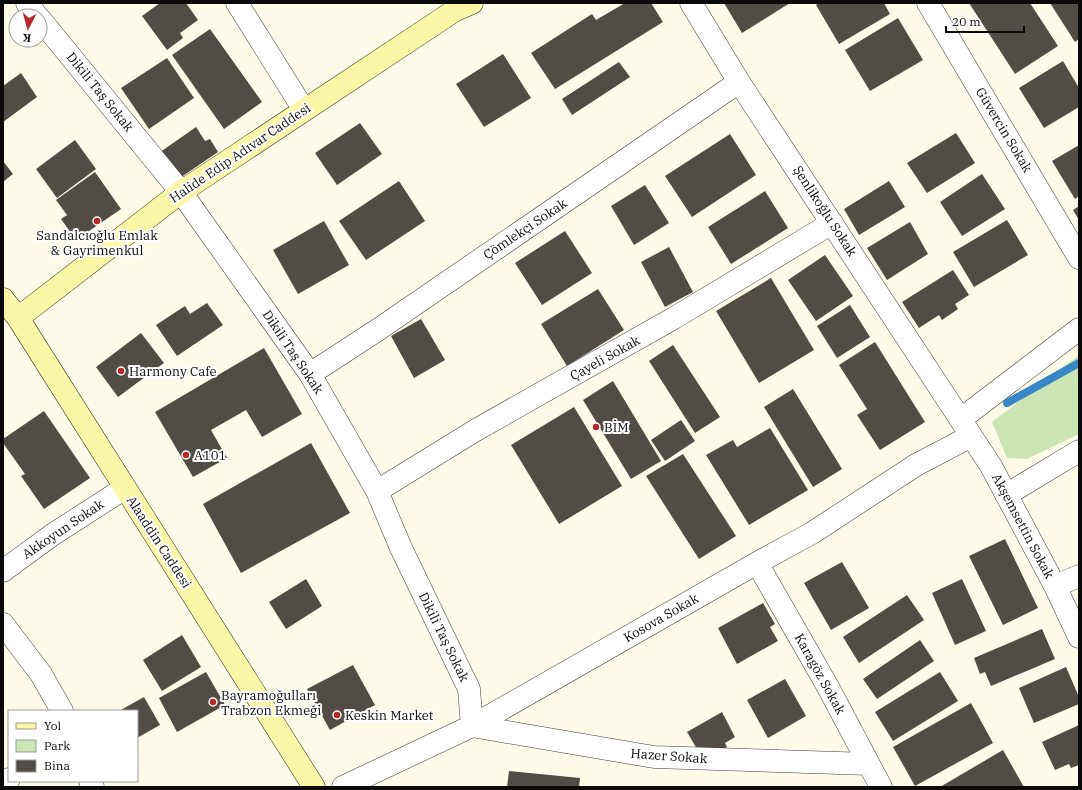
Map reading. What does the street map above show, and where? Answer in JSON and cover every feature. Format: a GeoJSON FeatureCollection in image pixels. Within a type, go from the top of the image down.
{"type":"FeatureCollection","features":[{"type":"Feature","properties":{"kind":"street"},"geometry":{"type":"LineString","coordinates":[[237,3],[304,110]]}},
{"type":"Feature","properties":{"kind":"street","name":"Şenlikoğlu Sokak"},"geometry":{"type":"LineString","coordinates":[[691,3],[739,82],[966,427]]}},
{"type":"Feature","properties":{"kind":"street","name":"Güvercin Sokak"},"geometry":{"type":"LineString","coordinates":[[928,3],[1079,258]]}},
{"type":"Feature","properties":{"kind":"street","name":"Halide Edip Adıvar Caddesi"},"geometry":{"type":"LineString","coordinates":[[18,318],[181,192],[458,6]]}},
{"type":"Feature","properties":{"kind":"street","name":"Dikili Taş Sokak"},"geometry":{"type":"LineString","coordinates":[[48,29],[181,192],[310,374],[377,491],[401,548],[469,689],[472,726]]}},
{"type":"Feature","properties":{"kind":"street","name":"Çömlekçi Sokak"},"geometry":{"type":"LineString","coordinates":[[310,374],[392,320],[739,82]]}},
{"type":"Feature","properties":{"kind":"street","name":"Çayeli Sokak"},"geometry":{"type":"LineString","coordinates":[[377,491],[476,430],[674,318],[832,223]]}},
{"type":"Feature","properties":{"kind":"street","name":"Alaaddin Caddesi"},"geometry":{"type":"LineString","coordinates":[[3,299],[18,318],[277,727],[310,786]]}},
{"type":"Feature","properties":{"kind":"street","name":"Kosova Sokak"},"geometry":{"type":"LineString","coordinates":[[343,787],[472,726],[812,533],[916,465],[966,427],[1079,329]]}},
{"type":"Feature","properties":{"kind":"street","name":"Akşemsettin Sokak"},"geometry":{"type":"LineString","coordinates":[[966,427],[991,466],[1055,586],[1079,636]]}},
{"type":"Feature","properties":{"kind":"street"},"geometry":{"type":"LineString","coordinates":[[1006,495],[1079,451]]}},
{"type":"Feature","properties":{"kind":"street","name":"Akkoyun Sokak"},"geometry":{"type":"LineString","coordinates":[[3,571],[52,535],[125,488]]}},
{"type":"Feature","properties":{"kind":"street","name":"Karagöz Sokak"},"geometry":{"type":"LineString","coordinates":[[757,563],[828,687],[881,787]]}},
{"type":"Feature","properties":{"kind":"street"},"geometry":{"type":"LineString","coordinates":[[1055,586],[1079,576]]}},
{"type":"Feature","properties":{"kind":"street"},"geometry":{"type":"LineString","coordinates":[[3,624],[41,674],[61,710]]}},
{"type":"Feature","properties":{"kind":"street","name":"Hazer Sokak"},"geometry":{"type":"LineString","coordinates":[[472,726],[654,758],[868,764]]}},
{"type":"Feature","properties":{"kind":"green space"},"geometry":{"type":"Polygon","coordinates":[[[1079,355],[1079,434],[1027,459],[1007,458],[992,422],[1079,355]]]}},
{"type":"Feature","properties":{"kind":"building"},"geometry":{"type":"Polygon","coordinates":[[[160,3],[186,3],[198,20],[180,33],[183,38],[167,50],[142,16],[160,3]]]}},
{"type":"Feature","properties":{"kind":"building"},"geometry":{"type":"Polygon","coordinates":[[[625,3],[651,3],[663,22],[555,89],[531,53],[592,14],[596,20],[625,3]]]}},
{"type":"Feature","properties":{"kind":"building"},"geometry":{"type":"Polygon","coordinates":[[[724,3],[790,3],[742,33],[724,3]]]}},
{"type":"Feature","properties":{"kind":"building"},"geometry":{"type":"Polygon","coordinates":[[[819,3],[884,3],[890,14],[839,44],[816,5],[819,3]]]}},
{"type":"Feature","properties":{"kind":"building"},"geometry":{"type":"Polygon","coordinates":[[[969,3],[1030,3],[1058,46],[1015,74],[969,3]]]}},
{"type":"Feature","properties":{"kind":"building"},"geometry":{"type":"Polygon","coordinates":[[[1050,3],[1079,3],[1079,39],[1075,42],[1050,3]]]}},
{"type":"Feature","properties":{"kind":"building"},"geometry":{"type":"Polygon","coordinates":[[[898,18],[923,60],[870,91],[845,50],[898,18]]]}},
{"type":"Feature","properties":{"kind":"building"},"geometry":{"type":"Polygon","coordinates":[[[210,29],[262,102],[224,129],[172,55],[210,29]]]}},
{"type":"Feature","properties":{"kind":"building"},"geometry":{"type":"Polygon","coordinates":[[[503,54],[531,98],[484,127],[456,84],[503,54]]]}},
{"type":"Feature","properties":{"kind":"building"},"geometry":{"type":"Polygon","coordinates":[[[167,58],[194,98],[149,129],[121,88],[167,58]]]}},
{"type":"Feature","properties":{"kind":"building"},"geometry":{"type":"Polygon","coordinates":[[[1063,61],[1079,88],[1079,107],[1044,128],[1019,88],[1063,61]]]}},
{"type":"Feature","properties":{"kind":"building"},"geometry":{"type":"Polygon","coordinates":[[[619,62],[630,77],[572,115],[562,99],[619,62]]]}},
{"type":"Feature","properties":{"kind":"building"},"geometry":{"type":"Polygon","coordinates":[[[21,73],[37,97],[3,122],[3,86],[21,73]]]}},
{"type":"Feature","properties":{"kind":"building"},"geometry":{"type":"Polygon","coordinates":[[[360,123],[382,154],[337,185],[315,153],[360,123]]]}},
{"type":"Feature","properties":{"kind":"building"},"geometry":{"type":"Polygon","coordinates":[[[196,127],[205,141],[210,139],[218,152],[174,182],[156,155],[196,127]]]}},
{"type":"Feature","properties":{"kind":"building"},"geometry":{"type":"Polygon","coordinates":[[[956,133],[975,163],[927,193],[907,163],[956,133]]]}},
{"type":"Feature","properties":{"kind":"building"},"geometry":{"type":"Polygon","coordinates":[[[730,134],[756,175],[692,217],[665,176],[730,134]]]}},
{"type":"Feature","properties":{"kind":"building"},"geometry":{"type":"Polygon","coordinates":[[[75,140],[96,169],[57,198],[36,169],[75,140]]]}},
{"type":"Feature","properties":{"kind":"building"},"geometry":{"type":"Polygon","coordinates":[[[1079,145],[1079,196],[1075,199],[1052,161],[1079,145]]]}},
{"type":"Feature","properties":{"kind":"building"},"geometry":{"type":"Polygon","coordinates":[[[3,161],[13,174],[3,182],[3,161]]]}},
{"type":"Feature","properties":{"kind":"building"},"geometry":{"type":"Polygon","coordinates":[[[95,172],[121,209],[76,240],[61,219],[67,215],[56,200],[95,172]]]}},
{"type":"Feature","properties":{"kind":"building"},"geometry":{"type":"Polygon","coordinates":[[[982,174],[1005,209],[962,236],[940,202],[982,174]]]}},
{"type":"Feature","properties":{"kind":"building"},"geometry":{"type":"Polygon","coordinates":[[[399,181],[425,221],[366,260],[339,221],[399,181]]]}},
{"type":"Feature","properties":{"kind":"building"},"geometry":{"type":"Polygon","coordinates":[[[889,181],[905,207],[859,235],[844,209],[889,181]]]}},
{"type":"Feature","properties":{"kind":"building"},"geometry":{"type":"Polygon","coordinates":[[[645,185],[669,223],[634,245],[611,206],[645,185]]]}},
{"type":"Feature","properties":{"kind":"building"},"geometry":{"type":"Polygon","coordinates":[[[765,191],[788,228],[731,264],[708,227],[765,191]]]}},
{"type":"Feature","properties":{"kind":"building"},"geometry":{"type":"Polygon","coordinates":[[[1079,206],[1079,220],[1073,210],[1079,206]]]}},
{"type":"Feature","properties":{"kind":"building"},"geometry":{"type":"Polygon","coordinates":[[[1007,220],[1028,255],[974,287],[953,252],[1007,220]]]}},
{"type":"Feature","properties":{"kind":"building"},"geometry":{"type":"Polygon","coordinates":[[[324,221],[349,265],[298,294],[273,250],[324,221]]]}},
{"type":"Feature","properties":{"kind":"building"},"geometry":{"type":"Polygon","coordinates":[[[910,222],[928,254],[887,280],[867,248],[910,222]]]}},
{"type":"Feature","properties":{"kind":"building"},"geometry":{"type":"Polygon","coordinates":[[[565,231],[592,273],[542,305],[515,263],[565,231]]]}},
{"type":"Feature","properties":{"kind":"building"},"geometry":{"type":"Polygon","coordinates":[[[669,247],[693,292],[665,307],[641,262],[669,247]]]}},
{"type":"Feature","properties":{"kind":"building"},"geometry":{"type":"Polygon","coordinates":[[[825,255],[853,296],[816,321],[788,280],[825,255]]]}},
{"type":"Feature","properties":{"kind":"building"},"geometry":{"type":"Polygon","coordinates":[[[953,270],[969,295],[955,304],[958,309],[942,320],[939,315],[919,328],[902,302],[953,270]]]}},
{"type":"Feature","properties":{"kind":"building"},"geometry":{"type":"Polygon","coordinates":[[[771,278],[814,350],[759,383],[716,311],[771,278]]]}},
{"type":"Feature","properties":{"kind":"building"},"geometry":{"type":"Polygon","coordinates":[[[598,289],[624,330],[567,366],[541,324],[598,289]]]}},
{"type":"Feature","properties":{"kind":"building"},"geometry":{"type":"Polygon","coordinates":[[[207,303],[223,325],[177,356],[156,325],[185,306],[190,314],[207,303]]]}},
{"type":"Feature","properties":{"kind":"building"},"geometry":{"type":"Polygon","coordinates":[[[850,305],[870,337],[837,358],[817,326],[850,305]]]}},
{"type":"Feature","properties":{"kind":"building"},"geometry":{"type":"Polygon","coordinates":[[[421,319],[445,360],[414,378],[391,336],[421,319]]]}},
{"type":"Feature","properties":{"kind":"building"},"geometry":{"type":"Polygon","coordinates":[[[141,333],[164,363],[118,397],[96,367],[141,333]]]}},
{"type":"Feature","properties":{"kind":"building"},"geometry":{"type":"Polygon","coordinates":[[[875,342],[925,422],[880,450],[857,415],[867,409],[839,365],[875,342]]]}},
{"type":"Feature","properties":{"kind":"building"},"geometry":{"type":"Polygon","coordinates":[[[673,345],[720,417],[695,433],[649,361],[673,345]]]}},
{"type":"Feature","properties":{"kind":"building"},"geometry":{"type":"Polygon","coordinates":[[[264,348],[302,414],[262,437],[246,410],[211,430],[227,458],[193,477],[155,412],[264,348]]]}},
{"type":"Feature","properties":{"kind":"building"},"geometry":{"type":"Polygon","coordinates":[[[613,381],[661,461],[631,479],[583,400],[613,381]]]}},
{"type":"Feature","properties":{"kind":"building"},"geometry":{"type":"Polygon","coordinates":[[[793,389],[842,469],[813,487],[764,407],[793,389]]]}},
{"type":"Feature","properties":{"kind":"building"},"geometry":{"type":"Polygon","coordinates":[[[574,407],[622,486],[559,524],[511,445],[574,407]]]}},
{"type":"Feature","properties":{"kind":"building"},"geometry":{"type":"Polygon","coordinates":[[[44,411],[90,478],[44,509],[21,476],[25,474],[3,443],[3,439],[44,411]]]}},
{"type":"Feature","properties":{"kind":"building"},"geometry":{"type":"Polygon","coordinates":[[[681,420],[695,441],[665,461],[651,440],[681,420]]]}},
{"type":"Feature","properties":{"kind":"building"},"geometry":{"type":"Polygon","coordinates":[[[770,428],[808,490],[749,525],[706,455],[733,440],[737,447],[770,428]]]}},
{"type":"Feature","properties":{"kind":"building"},"geometry":{"type":"Polygon","coordinates":[[[311,443],[350,513],[241,573],[203,504],[311,443]]]}},
{"type":"Feature","properties":{"kind":"building"},"geometry":{"type":"Polygon","coordinates":[[[683,454],[736,536],[699,559],[646,476],[683,454]]]}},
{"type":"Feature","properties":{"kind":"building"},"geometry":{"type":"Polygon","coordinates":[[[1005,539],[1038,608],[1003,625],[969,556],[1005,539]]]}},
{"type":"Feature","properties":{"kind":"building"},"geometry":{"type":"Polygon","coordinates":[[[842,562],[869,608],[831,630],[804,583],[842,562]]]}},
{"type":"Feature","properties":{"kind":"building"},"geometry":{"type":"Polygon","coordinates":[[[306,579],[322,606],[286,629],[269,602],[306,579]]]}},
{"type":"Feature","properties":{"kind":"building"},"geometry":{"type":"Polygon","coordinates":[[[962,579],[986,631],[955,645],[932,593],[962,579]]]}},
{"type":"Feature","properties":{"kind":"building"},"geometry":{"type":"Polygon","coordinates":[[[907,595],[924,620],[859,663],[843,637],[907,595]]]}},
{"type":"Feature","properties":{"kind":"building"},"geometry":{"type":"Polygon","coordinates":[[[763,603],[775,624],[770,627],[778,641],[737,664],[718,628],[763,603]]]}},
{"type":"Feature","properties":{"kind":"building"},"geometry":{"type":"Polygon","coordinates":[[[1042,629],[1055,659],[991,686],[985,672],[980,674],[974,658],[1042,629]]]}},
{"type":"Feature","properties":{"kind":"building"},"geometry":{"type":"Polygon","coordinates":[[[182,635],[201,667],[162,691],[143,660],[182,635]]]}},
{"type":"Feature","properties":{"kind":"building"},"geometry":{"type":"Polygon","coordinates":[[[920,640],[934,661],[877,699],[863,679],[920,640]]]}},
{"type":"Feature","properties":{"kind":"building"},"geometry":{"type":"Polygon","coordinates":[[[353,665],[375,705],[330,730],[307,689],[353,665]]]}},
{"type":"Feature","properties":{"kind":"building"},"geometry":{"type":"Polygon","coordinates":[[[1066,667],[1079,697],[1079,704],[1034,723],[1019,688],[1066,667]]]}},
{"type":"Feature","properties":{"kind":"building"},"geometry":{"type":"Polygon","coordinates":[[[206,672],[225,705],[177,732],[159,698],[206,672]]]}},
{"type":"Feature","properties":{"kind":"building"},"geometry":{"type":"Polygon","coordinates":[[[940,672],[958,701],[893,741],[875,712],[940,672]]]}},
{"type":"Feature","properties":{"kind":"building"},"geometry":{"type":"Polygon","coordinates":[[[785,679],[806,716],[768,738],[747,700],[785,679]]]}},
{"type":"Feature","properties":{"kind":"building"},"geometry":{"type":"Polygon","coordinates":[[[144,697],[160,725],[138,737],[138,710],[121,710],[144,697]]]}},
{"type":"Feature","properties":{"kind":"building"},"geometry":{"type":"Polygon","coordinates":[[[971,703],[993,743],[915,786],[893,747],[971,703]]]}},
{"type":"Feature","properties":{"kind":"building"},"geometry":{"type":"Polygon","coordinates":[[[722,712],[735,737],[725,743],[727,747],[713,755],[700,754],[687,732],[722,712]]]}},
{"type":"Feature","properties":{"kind":"building"},"geometry":{"type":"Polygon","coordinates":[[[1079,725],[1079,765],[1071,768],[1069,764],[1055,770],[1042,742],[1079,725]]]}},
{"type":"Feature","properties":{"kind":"building"},"geometry":{"type":"Polygon","coordinates":[[[1003,750],[1024,787],[940,787],[1003,750]]]}},
{"type":"Feature","properties":{"kind":"building"},"geometry":{"type":"Polygon","coordinates":[[[509,771],[580,778],[579,787],[507,787],[509,771]]]}},
{"type":"Feature","properties":{"kind":"waterway"},"geometry":{"type":"LineString","coordinates":[[1007,403],[1079,363]]}},
{"type":"Feature","properties":{"kind":"place","name":"Sandalcıoğlu Emlak & Gayrimenkul"},"geometry":{"type":"Point","coordinates":[97,221]}},
{"type":"Feature","properties":{"kind":"place","name":"Harmony Cafe"},"geometry":{"type":"Point","coordinates":[121,371]}},
{"type":"Feature","properties":{"kind":"place","name":"BİM"},"geometry":{"type":"Point","coordinates":[596,427]}},
{"type":"Feature","properties":{"kind":"place","name":"A101"},"geometry":{"type":"Point","coordinates":[186,455]}},
{"type":"Feature","properties":{"kind":"place","name":"Bayramoğulları Trabzon Ekmeği"},"geometry":{"type":"Point","coordinates":[213,702]}},
{"type":"Feature","properties":{"kind":"place","name":"Keskin Market"},"geometry":{"type":"Point","coordinates":[337,715]}}]}
